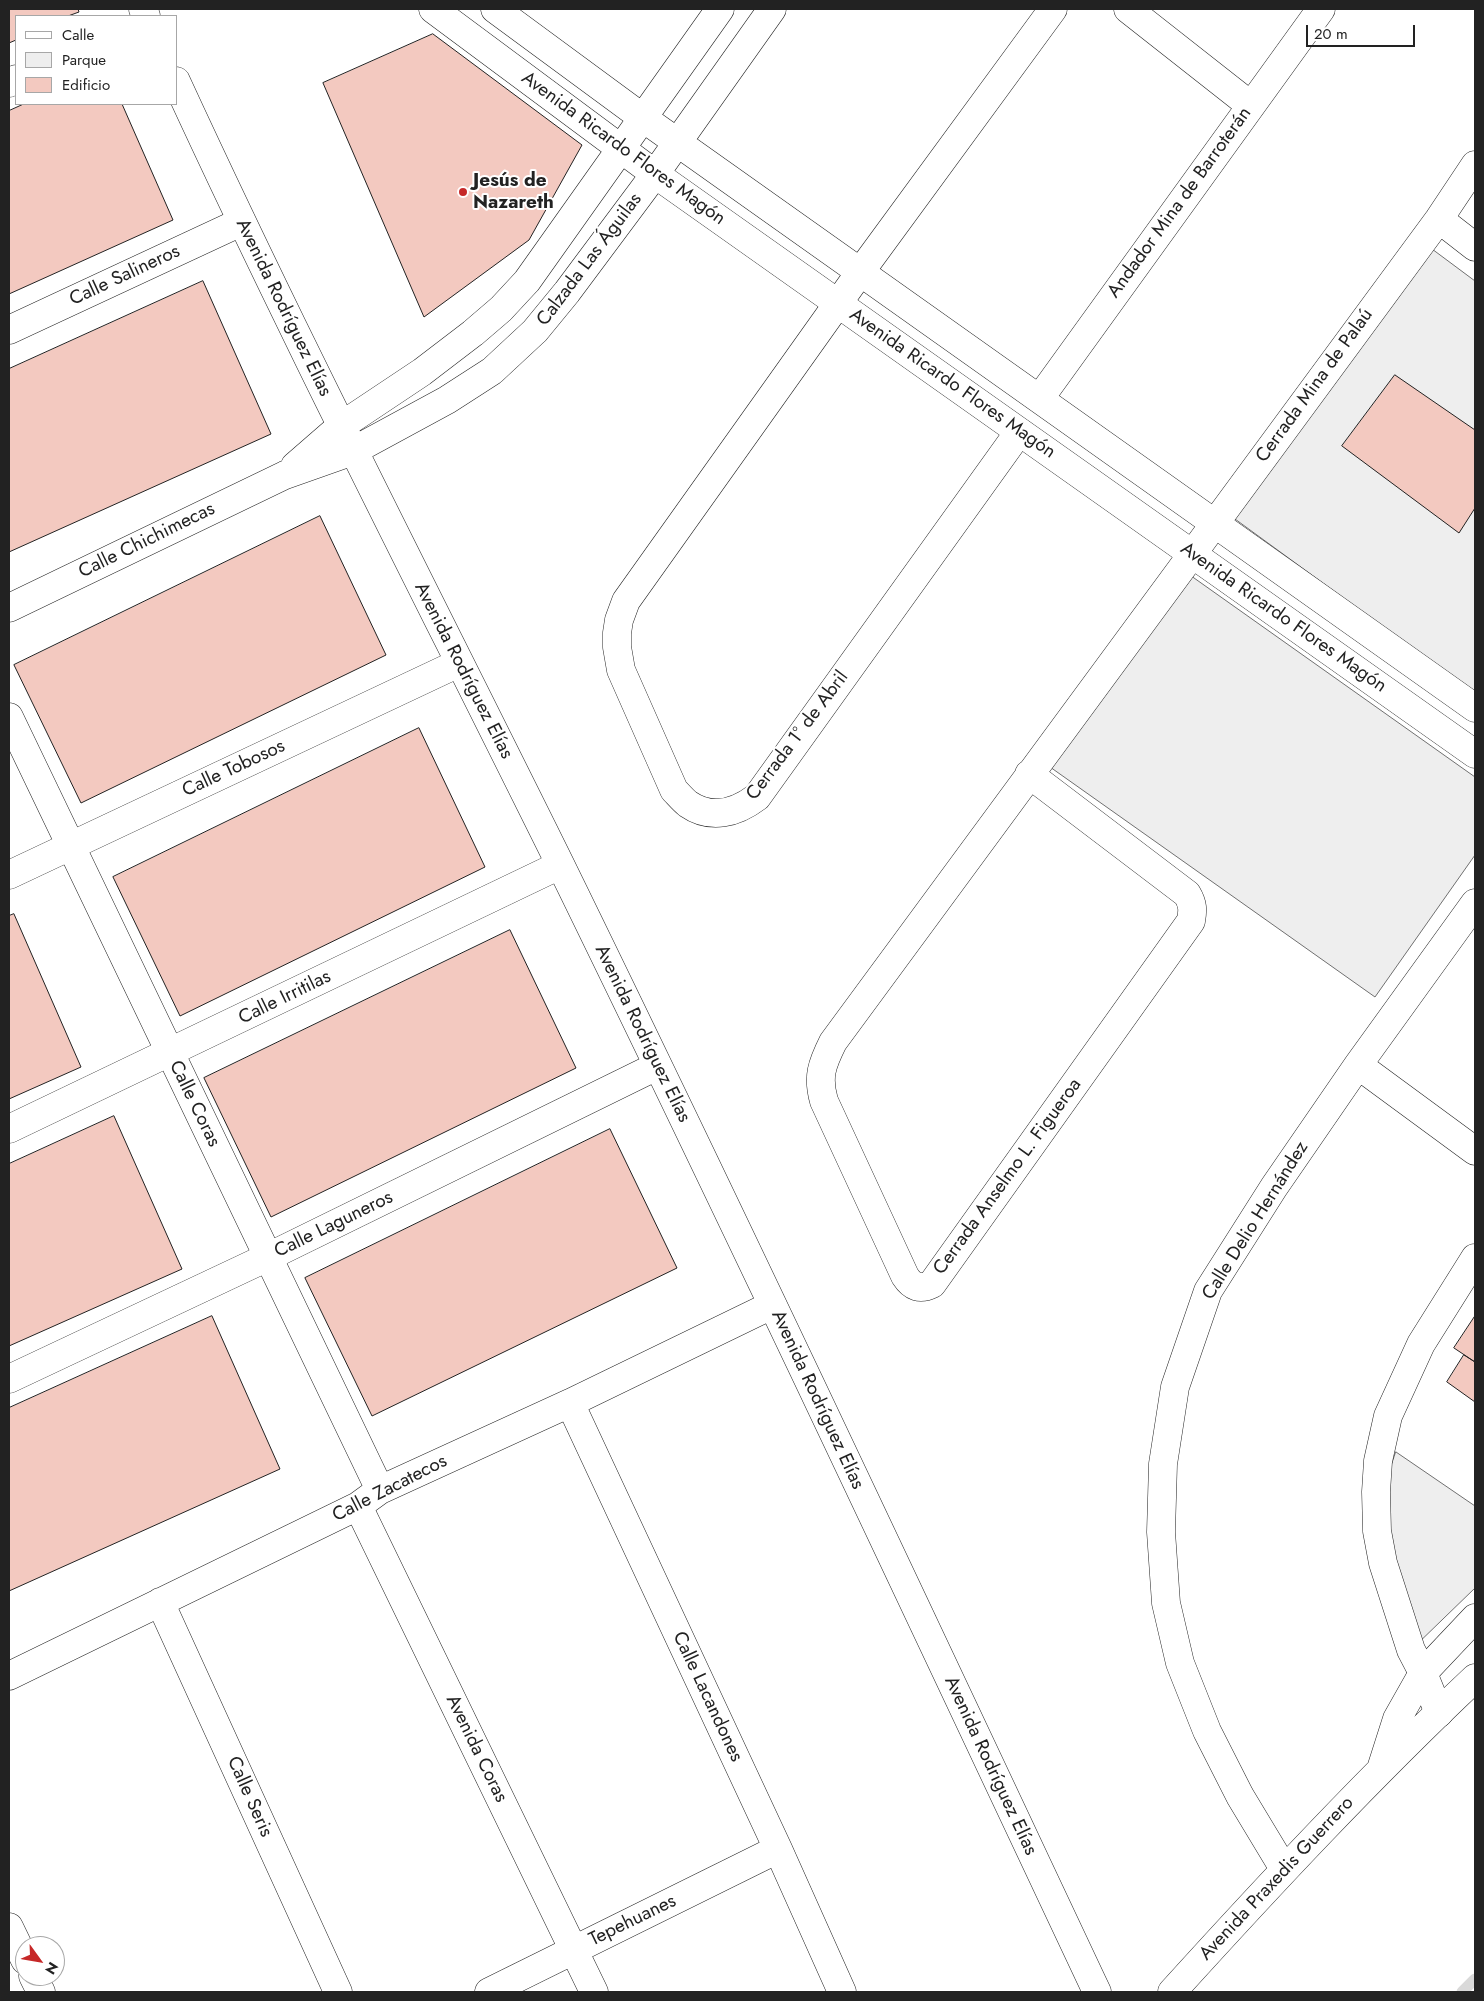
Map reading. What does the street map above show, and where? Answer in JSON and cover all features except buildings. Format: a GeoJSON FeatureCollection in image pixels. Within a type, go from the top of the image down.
{"type":"FeatureCollection","features":[{"type":"Feature","properties":{"kind":"street","name":"Avenida Ricardo Flores Magón"},"geometry":{"type":"LineString","coordinates":[[433,9],[655,174],[1475,754]]}},
{"type":"Feature","properties":{"kind":"street","name":"Avenida Ricardo Flores Magón"},"geometry":{"type":"LineString","coordinates":[[495,9],[644,118],[1475,708]]}},
{"type":"Feature","properties":{"kind":"street","name":"Calzada Las Águilas"},"geometry":{"type":"LineString","coordinates":[[340,426],[422,372],[473,334],[501,309],[527,281],[720,9]]}},
{"type":"Feature","properties":{"kind":"street","name":"Calzada Las Águilas"},"geometry":{"type":"LineString","coordinates":[[352,451],[447,400],[492,370],[528,338],[567,292],[679,142],[772,9]]}},
{"type":"Feature","properties":{"kind":"street"},"geometry":{"type":"LineString","coordinates":[[837,304],[1054,9]]}},
{"type":"Feature","properties":{"kind":"street"},"geometry":{"type":"LineString","coordinates":[[1128,9],[1250,105]]}},
{"type":"Feature","properties":{"kind":"street","name":"Andador Mina de Barroterán"},"geometry":{"type":"LineString","coordinates":[[1040,398],[1321,9]]}},
{"type":"Feature","properties":{"kind":"street","name":"Avenida Rodríguez Elías"},"geometry":{"type":"LineString","coordinates":[[178,85],[241,222],[352,451],[560,865],[657,1066],[1097,1992]]}},
{"type":"Feature","properties":{"kind":"street","name":"Cerrada Mina de Palaú"},"geometry":{"type":"LineString","coordinates":[[1192,554],[1439,218],[1475,165]]}},
{"type":"Feature","properties":{"kind":"street"},"geometry":{"type":"LineString","coordinates":[[1439,218],[1475,247]]}},
{"type":"Feature","properties":{"kind":"street","name":"Calle Salineros"},"geometry":{"type":"LineString","coordinates":[[9,330],[241,222]]}},
{"type":"Feature","properties":{"kind":"street","name":"Cerrada 1° de Abril"},"geometry":{"type":"LineString","coordinates":[[837,304],[638,581],[626,601],[619,620],[617,648],[621,670],[674,790],[688,804],[709,813],[730,812],[744,807],[756,797],[1019,432]]}},
{"type":"Feature","properties":{"kind":"street","name":"Calle Chichimecas"},"geometry":{"type":"LineString","coordinates":[[284,475],[340,426]]}},
{"type":"Feature","properties":{"kind":"street","name":"Calle Chichimecas"},"geometry":{"type":"LineString","coordinates":[[9,608],[284,475],[352,451]]}},
{"type":"Feature","properties":{"kind":"street","name":"Cerrada Anselmo L. Figueroa"},"geometry":{"type":"LineString","coordinates":[[1029,774],[1187,894],[1193,910],[1191,921],[932,1284],[921,1288],[909,1282],[905,1276],[824,1101],[820,1087],[820,1072],[824,1060],[834,1042],[1029,774],[1192,554]]}},
{"type":"Feature","properties":{"kind":"street","name":"Calle Tobosos"},"geometry":{"type":"LineString","coordinates":[[9,874],[459,663]]}},
{"type":"Feature","properties":{"kind":"street","name":"Calle Coras"},"geometry":{"type":"LineString","coordinates":[[9,717],[380,1490]]}},
{"type":"Feature","properties":{"kind":"street","name":"Calle Irritilas"},"geometry":{"type":"LineString","coordinates":[[9,1130],[560,865]]}},
{"type":"Feature","properties":{"kind":"street","name":"Calle Delio Hernández"},"geometry":{"type":"LineString","coordinates":[[1284,1869],[1240,1796],[1207,1731],[1180,1663],[1166,1603],[1160,1532],[1163,1464],[1175,1387],[1208,1291],[1274,1188],[1358,1065],[1475,903]]}},
{"type":"Feature","properties":{"kind":"street"},"geometry":{"type":"LineString","coordinates":[[1358,1065],[1475,1151]]}},
{"type":"Feature","properties":{"kind":"street","name":"Calle Laguneros"},"geometry":{"type":"LineString","coordinates":[[9,1379],[268,1257],[657,1066]]}},
{"type":"Feature","properties":{"kind":"street"},"geometry":{"type":"LineString","coordinates":[[1439,1713],[1423,1673],[1411,1650],[1383,1563],[1378,1532],[1376,1492],[1378,1462],[1388,1416],[1421,1344],[1475,1258]]}},
{"type":"Feature","properties":{"kind":"street","name":"Calle Zacatecos"},"geometry":{"type":"LineString","coordinates":[[9,1676],[358,1506],[380,1490],[570,1403],[772,1305]]}},
{"type":"Feature","properties":{"kind":"street","name":"Calle Lacandones"},"geometry":{"type":"LineString","coordinates":[[570,1403],[778,1849],[842,1992]]}},
{"type":"Feature","properties":{"kind":"street","name":"Avenida Coras"},"geometry":{"type":"LineString","coordinates":[[358,1506],[594,1992]]}},
{"type":"Feature","properties":{"kind":"street","name":"Calle Seris"},"geometry":{"type":"LineString","coordinates":[[160,1602],[338,1992]]}},
{"type":"Feature","properties":{"kind":"street","name":"Avenida Praxedis Guerrero"},"geometry":{"type":"LineString","coordinates":[[1382,1768],[1397,1718],[1423,1673],[1475,1618]]}},
{"type":"Feature","properties":{"kind":"street","name":"Avenida Praxedis Guerrero"},"geometry":{"type":"LineString","coordinates":[[1172,1992],[1284,1869],[1382,1768],[1475,1678]]}},
{"type":"Feature","properties":{"kind":"street","name":"Tepehuanes"},"geometry":{"type":"LineString","coordinates":[[489,1992],[778,1849]]}},
{"type":"Feature","properties":{"kind":"street"},"geometry":{"type":"LineString","coordinates":[[9,1927],[15,1939]]}},
{"type":"Feature","properties":{"kind":"green space"},"geometry":{"type":"Polygon","coordinates":[[[1432,249],[1475,281],[1475,694],[1235,519],[1432,249]]]}},
{"type":"Feature","properties":{"kind":"green space"},"geometry":{"type":"Polygon","coordinates":[[[1187,573],[1475,777],[1475,855],[1375,997],[1050,767],[1187,573]]]}},
{"type":"Feature","properties":{"kind":"green space"},"geometry":{"type":"Polygon","coordinates":[[[1396,1452],[1475,1506],[1475,1588],[1411,1650],[1381,1496],[1396,1452]]]}},
{"type":"Feature","properties":{"kind":"waterway"},"geometry":{"type":"LineString","coordinates":[[1462,1992],[1475,1979]]}},
{"type":"Feature","properties":{"kind":"place","name":"Jesús de Nazareth"},"geometry":{"type":"Point","coordinates":[463,192]}}]}
